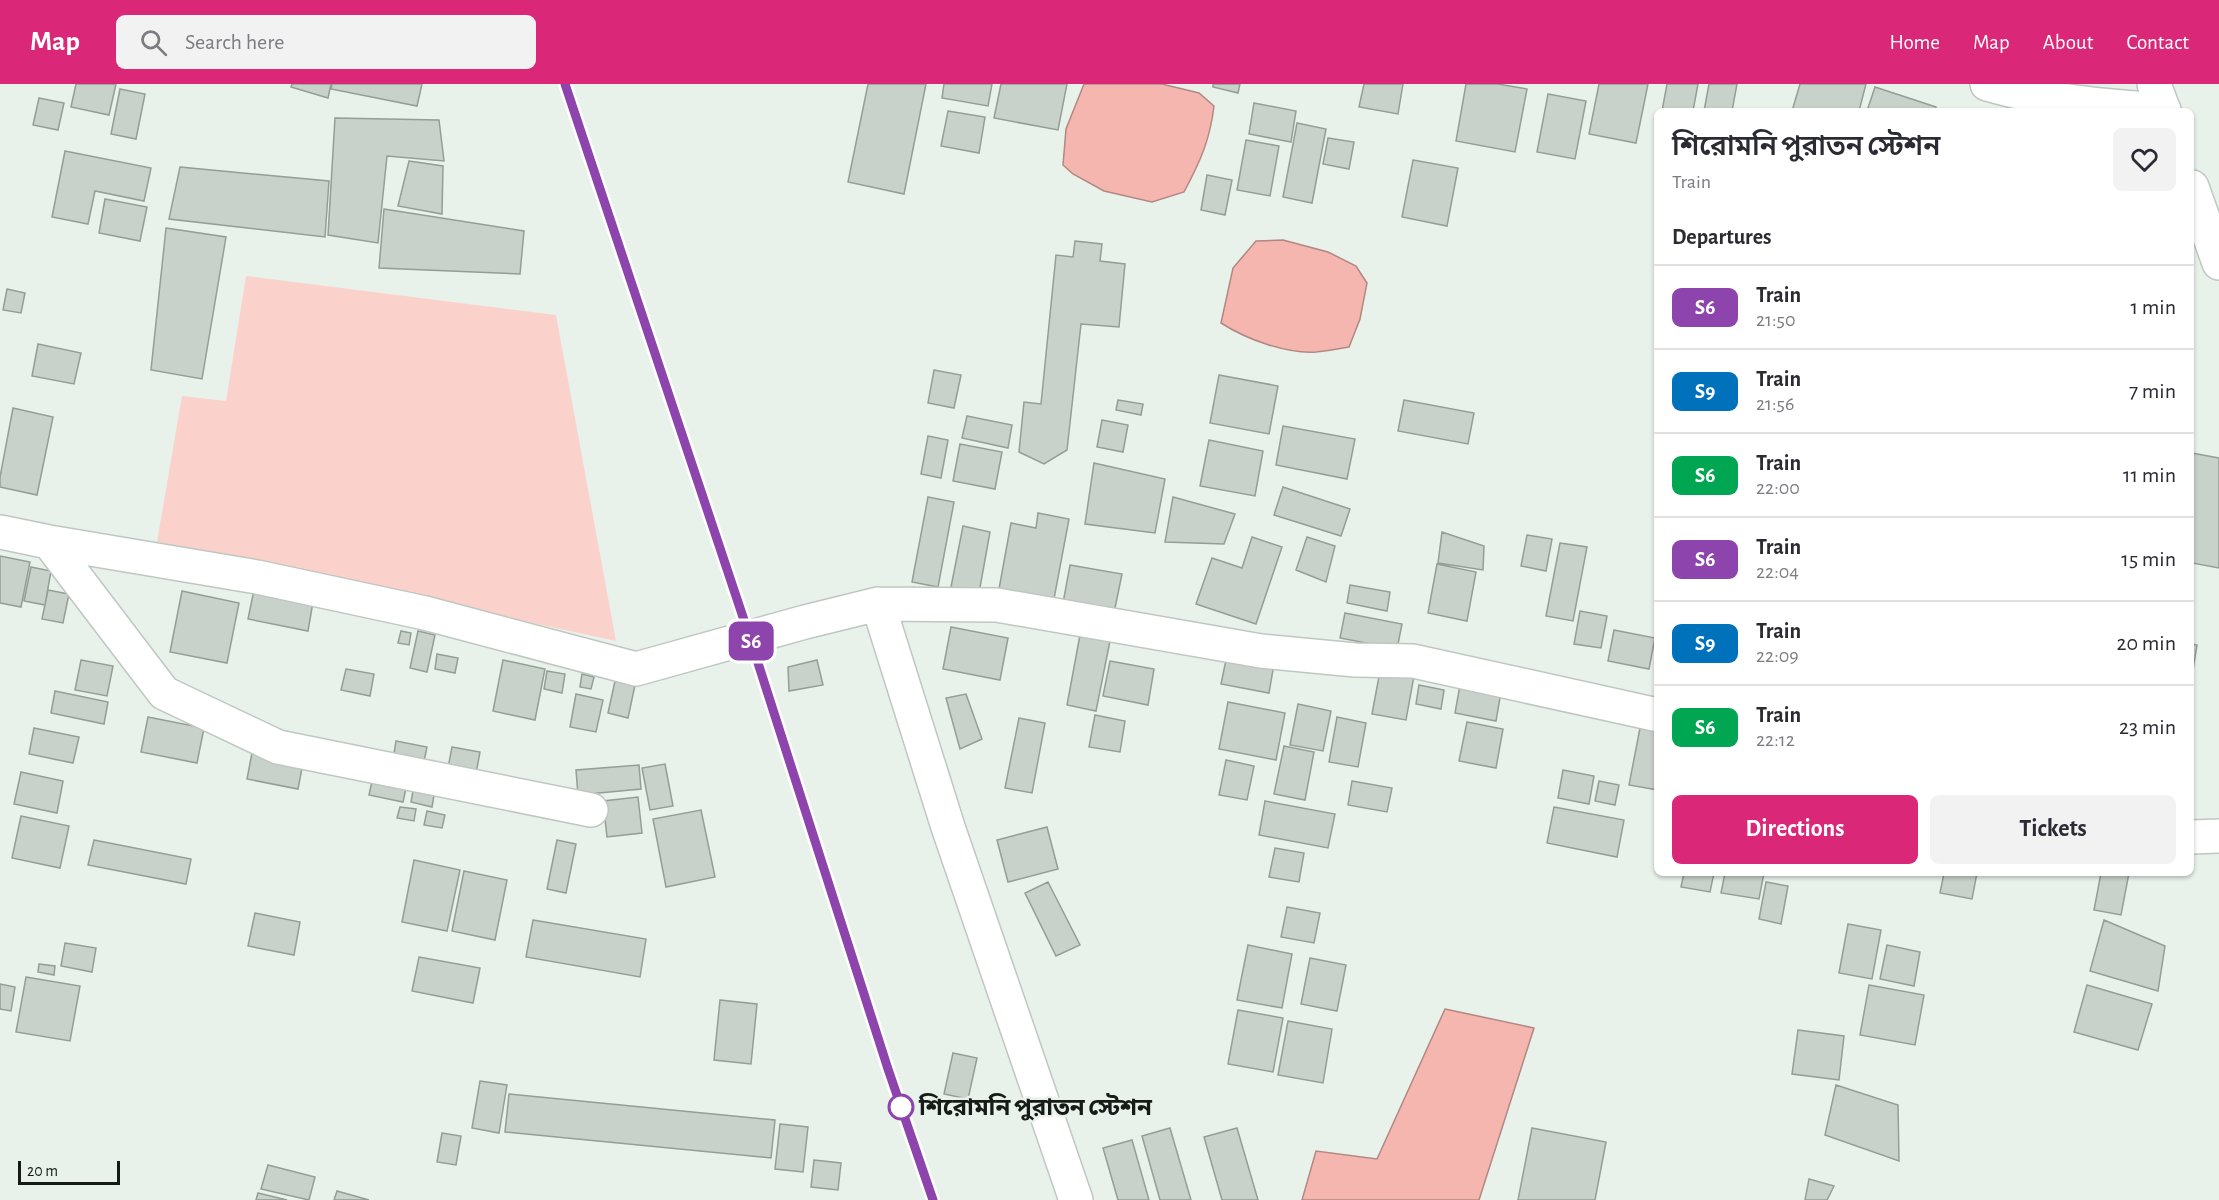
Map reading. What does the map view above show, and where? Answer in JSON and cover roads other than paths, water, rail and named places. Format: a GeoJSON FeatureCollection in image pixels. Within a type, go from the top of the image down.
{"type":"FeatureCollection","features":[{"type":"Feature","properties":{"kind":"main road"},"geometry":{"type":"LineString","coordinates":[[1987,84],[2076,104],[2126,108]]}},
{"type":"Feature","properties":{"kind":"main road"},"geometry":{"type":"LineString","coordinates":[[2154,84],[2163,108]]}},
{"type":"Feature","properties":{"kind":"main road"},"geometry":{"type":"LineString","coordinates":[[2194,193],[2219,263]]}},
{"type":"Feature","properties":{"kind":"main road"},"geometry":{"type":"LineString","coordinates":[[0,532],[257,577],[425,613],[636,669],[805,621],[878,604],[997,605],[1261,651],[1354,660],[1413,661],[1654,714]]}},
{"type":"Feature","properties":{"kind":"main road"},"geometry":{"type":"LineString","coordinates":[[50,542],[164,693],[278,747],[591,810]]}},
{"type":"Feature","properties":{"kind":"main road"},"geometry":{"type":"LineString","coordinates":[[878,604],[948,827],[1076,1200]]}},
{"type":"Feature","properties":{"kind":"main road"},"geometry":{"type":"LineString","coordinates":[[2194,837],[2219,836]]}},
{"type":"Feature","properties":{"kind":"railway"},"geometry":{"type":"LineString","coordinates":[[565,84],[750,638],[888,1069],[933,1200]]}},
{"type":"Feature","properties":{"kind":"train","name":"S6"},"geometry":{"type":"LineString","coordinates":[[565,84],[750,638],[888,1069],[933,1200]]}},
{"type":"Feature","properties":{"kind":"place","name":"শিরোমনি পুরাতন স্টেশন"},"geometry":{"type":"Point","coordinates":[901,1107]}}]}
